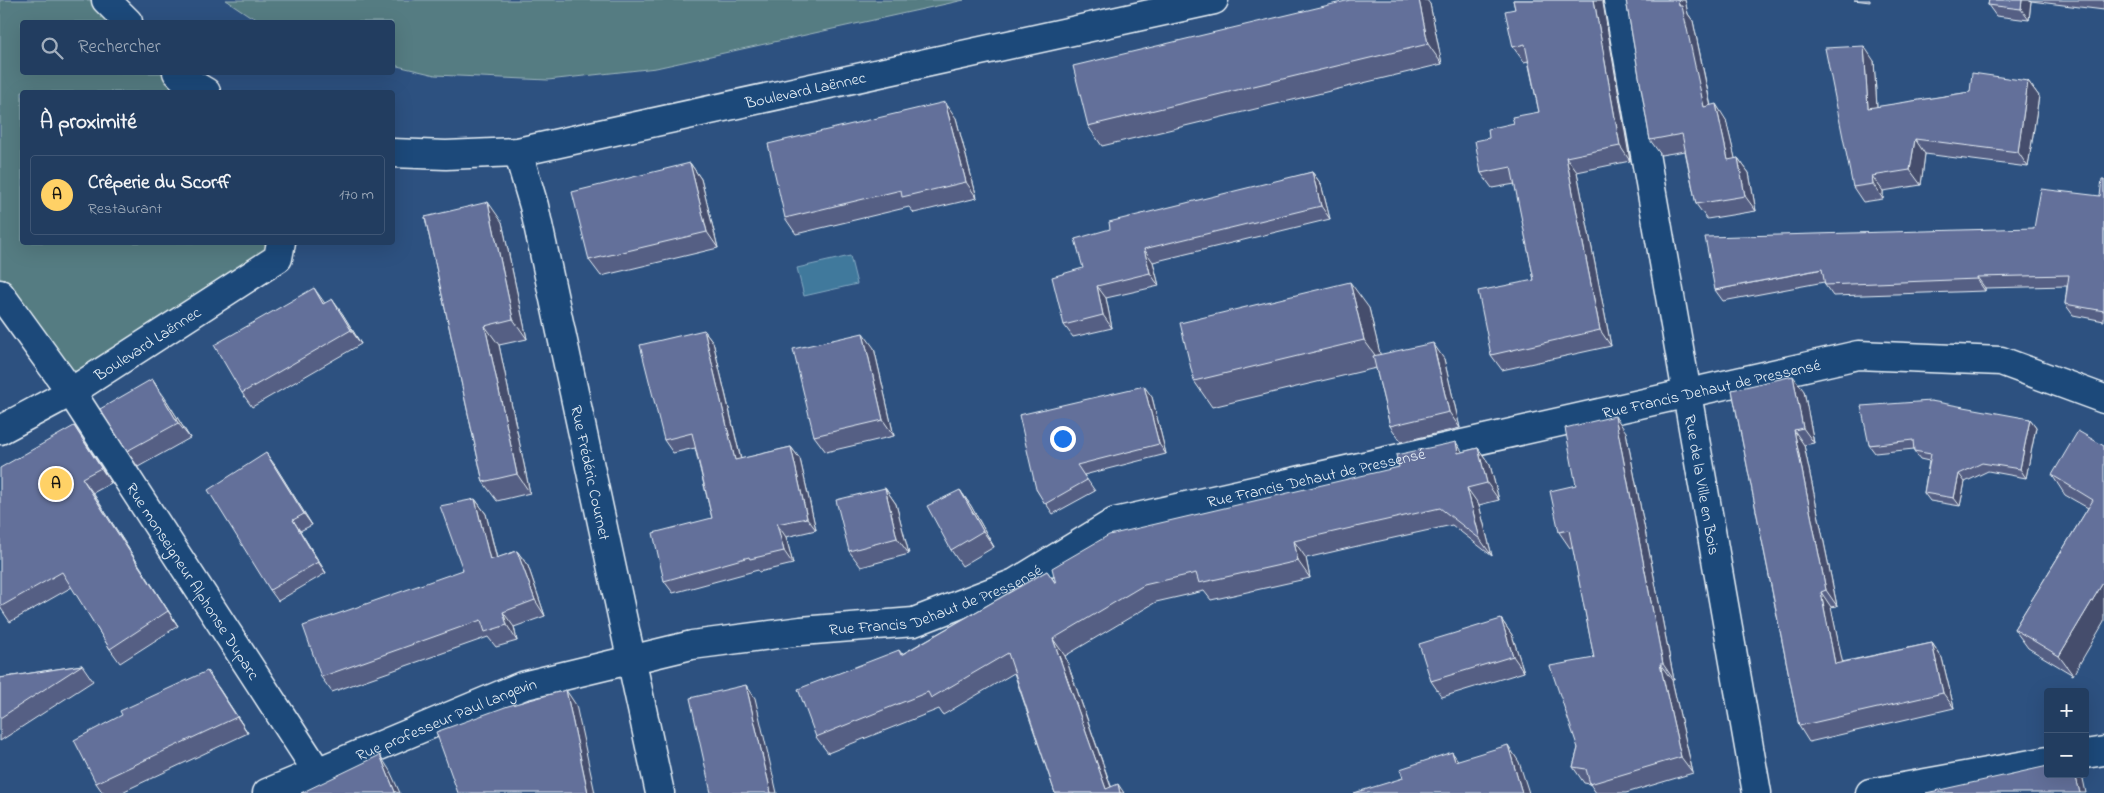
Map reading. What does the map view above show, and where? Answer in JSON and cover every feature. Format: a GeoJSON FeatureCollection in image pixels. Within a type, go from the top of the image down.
{"type":"FeatureCollection","features":[{"type":"Feature","properties":{"kind":"street"},"geometry":{"type":"LineString","coordinates":[[106,0],[126,20]]}},
{"type":"Feature","properties":{"kind":"street","name":"Boulevard Laënnec"},"geometry":{"type":"LineString","coordinates":[[395,153],[446,155],[518,152],[1214,0]]}},
{"type":"Feature","properties":{"kind":"street","name":"Rue de la Ville en Bois"},"geometry":{"type":"LineString","coordinates":[[1618,0],[1757,793]]}},
{"type":"Feature","properties":{"kind":"street"},"geometry":{"type":"LineString","coordinates":[[180,75],[203,90]]}},
{"type":"Feature","properties":{"kind":"street","name":"Rue Frédéric Cournet"},"geometry":{"type":"LineString","coordinates":[[518,152],[534,206],[660,793]]}},
{"type":"Feature","properties":{"kind":"street","name":"Boulevard Laënnec"},"geometry":{"type":"LineString","coordinates":[[0,430],[71,392],[278,258],[280,245]]}},
{"type":"Feature","properties":{"kind":"street","name":"Rue monseigneur Alphonse Duparc"},"geometry":{"type":"LineString","coordinates":[[0,294],[71,392],[317,771]]}},
{"type":"Feature","properties":{"kind":"street","name":"Rue Francis Dehaut de Pressensé"},"geometry":{"type":"LineString","coordinates":[[631,661],[692,645],[801,631],[914,622],[1015,583],[1115,522],[1858,355],[2001,361],[2104,399]]}},
{"type":"Feature","properties":{"kind":"street","name":"Rue professeur Paul Langevin"},"geometry":{"type":"LineString","coordinates":[[267,793],[522,686],[631,661]]}},
{"type":"Feature","properties":{"kind":"street"},"geometry":{"type":"LineString","coordinates":[[2089,753],[2104,751]]}},
{"type":"Feature","properties":{"kind":"street"},"geometry":{"type":"LineString","coordinates":[[1870,793],[2044,762]]}},
{"type":"Feature","properties":{"kind":"green space"},"geometry":{"type":"Polygon","coordinates":[[[0,0],[106,0],[126,20],[20,20],[20,75],[180,75],[203,90],[20,90],[20,245],[278,245],[71,392],[0,294],[0,0]]]}},
{"type":"Feature","properties":{"kind":"green space"},"geometry":{"type":"Polygon","coordinates":[[[226,0],[964,0],[656,68],[548,80],[435,75],[395,65],[395,20],[260,20],[250,16],[226,0]]]}},
{"type":"Feature","properties":{"kind":"water"},"geometry":{"type":"Polygon","coordinates":[[[850,256],[857,284],[804,296],[797,268],[850,256]]]}},
{"type":"Feature","properties":{"kind":"building"},"geometry":{"type":"Polygon","coordinates":[[[1350,0],[1419,0],[1428,44],[1088,126],[1073,66],[1350,0]]]}},
{"type":"Feature","properties":{"kind":"building"},"geometry":{"type":"Polygon","coordinates":[[[1513,0],[1594,0],[1620,146],[1566,157],[1600,330],[1491,355],[1478,291],[1534,280],[1511,167],[1481,173],[1475,141],[1489,138],[1488,129],[1514,123],[1512,117],[1539,112],[1525,44],[1513,47],[1505,11],[1515,9],[1513,0]]]}},
{"type":"Feature","properties":{"kind":"building"},"geometry":{"type":"Polygon","coordinates":[[[1626,0],[1678,0],[1679,6],[1682,6],[1704,107],[1716,104],[1728,160],[1738,158],[1745,196],[1696,204],[1682,134],[1650,140],[1626,0]]]}},
{"type":"Feature","properties":{"kind":"building"},"geometry":{"type":"Polygon","coordinates":[[[1989,0],[2022,0],[2021,9],[1988,5],[1989,0]]]}},
{"type":"Feature","properties":{"kind":"building"},"geometry":{"type":"Polygon","coordinates":[[[1864,46],[1868,108],[1970,92],[1972,73],[2028,81],[2018,152],[1915,139],[1910,170],[1872,176],[1873,184],[1853,187],[1825,48],[1864,46]]]}},
{"type":"Feature","properties":{"kind":"building"},"geometry":{"type":"Polygon","coordinates":[[[945,102],[966,182],[902,197],[901,190],[785,218],[768,144],[945,102]]]}},
{"type":"Feature","properties":{"kind":"building"},"geometry":{"type":"Polygon","coordinates":[[[690,163],[707,232],[589,260],[572,192],[690,163]]]}},
{"type":"Feature","properties":{"kind":"building"},"geometry":{"type":"Polygon","coordinates":[[[1312,172],[1321,206],[1144,249],[1150,273],[1097,286],[1103,315],[1064,325],[1052,277],[1083,268],[1075,239],[1110,229],[1109,222],[1312,172]]]}},
{"type":"Feature","properties":{"kind":"building"},"geometry":{"type":"Polygon","coordinates":[[[2102,179],[2104,179],[2104,311],[2065,304],[2069,275],[1977,277],[1977,279],[1825,285],[1822,269],[1715,290],[1705,237],[2034,228],[2041,189],[2100,196],[2102,179]]]}},
{"type":"Feature","properties":{"kind":"building"},"geometry":{"type":"Polygon","coordinates":[[[488,202],[513,319],[485,326],[517,474],[483,482],[425,217],[488,202]]]}},
{"type":"Feature","properties":{"kind":"building"},"geometry":{"type":"Polygon","coordinates":[[[1350,282],[1364,340],[1194,381],[1180,323],[1350,282]]]}},
{"type":"Feature","properties":{"kind":"building"},"geometry":{"type":"Polygon","coordinates":[[[314,288],[323,304],[332,299],[351,330],[242,393],[214,345],[314,288]]]}},
{"type":"Feature","properties":{"kind":"building"},"geometry":{"type":"Polygon","coordinates":[[[704,330],[735,460],[791,447],[807,518],[777,524],[784,551],[750,559],[749,557],[664,581],[653,533],[712,518],[692,433],[664,440],[640,345],[704,330]]]}},
{"type":"Feature","properties":{"kind":"building"},"geometry":{"type":"Polygon","coordinates":[[[863,333],[883,420],[814,436],[793,349],[863,333]]]}},
{"type":"Feature","properties":{"kind":"building"},"geometry":{"type":"Polygon","coordinates":[[[1433,343],[1449,412],[1390,426],[1373,356],[1433,343]]]}},
{"type":"Feature","properties":{"kind":"building"},"geometry":{"type":"Polygon","coordinates":[[[1793,376],[1803,428],[1794,430],[1826,590],[1821,592],[1835,664],[1932,643],[1943,693],[1799,726],[1732,390],[1793,376]]]}},
{"type":"Feature","properties":{"kind":"building"},"geometry":{"type":"Polygon","coordinates":[[[152,379],[178,423],[127,451],[100,409],[152,379]]]}},
{"type":"Feature","properties":{"kind":"building"},"geometry":{"type":"Polygon","coordinates":[[[1144,386],[1159,444],[1077,465],[1087,480],[1045,504],[1036,489],[1019,415],[1144,386]]]}},
{"type":"Feature","properties":{"kind":"building"},"geometry":{"type":"Polygon","coordinates":[[[1931,401],[2030,419],[2020,469],[1982,463],[1959,474],[1954,498],[1924,493],[1931,454],[1914,451],[1913,440],[1869,445],[1861,406],[1931,401]]]}},
{"type":"Feature","properties":{"kind":"building"},"geometry":{"type":"Polygon","coordinates":[[[1615,416],[1663,664],[1660,664],[1681,757],[1590,784],[1586,769],[1573,767],[1578,748],[1550,666],[1594,658],[1569,530],[1559,532],[1550,491],[1576,485],[1565,428],[1615,416]]]}},
{"type":"Feature","properties":{"kind":"building"},"geometry":{"type":"Polygon","coordinates":[[[74,426],[101,468],[82,478],[168,611],[110,649],[62,572],[0,607],[0,468],[74,426]]]}},
{"type":"Feature","properties":{"kind":"building"},"geometry":{"type":"Polygon","coordinates":[[[2078,431],[2104,446],[2104,581],[2059,656],[2014,629],[2093,500],[2052,475],[2078,431]]]}},
{"type":"Feature","properties":{"kind":"building"},"geometry":{"type":"Polygon","coordinates":[[[1456,442],[1458,453],[1478,448],[1487,483],[1467,488],[1480,539],[1440,508],[1294,541],[1298,561],[1199,583],[1196,573],[1144,585],[1053,639],[1106,789],[1118,784],[1120,793],[1055,793],[1008,653],[931,698],[928,692],[816,737],[798,689],[899,650],[901,655],[1047,571],[1056,584],[1052,568],[1109,535],[1399,467],[1396,455],[1456,442]]]}},
{"type":"Feature","properties":{"kind":"building"},"geometry":{"type":"Polygon","coordinates":[[[266,453],[304,514],[293,520],[318,562],[270,590],[208,490],[266,453]]]}},
{"type":"Feature","properties":{"kind":"building"},"geometry":{"type":"Polygon","coordinates":[[[885,488],[897,538],[849,551],[836,500],[885,488]]]}},
{"type":"Feature","properties":{"kind":"building"},"geometry":{"type":"Polygon","coordinates":[[[960,490],[983,531],[951,550],[927,506],[960,490]]]}},
{"type":"Feature","properties":{"kind":"building"},"geometry":{"type":"Polygon","coordinates":[[[475,499],[490,560],[517,551],[535,600],[503,612],[507,625],[485,632],[481,620],[321,677],[303,626],[463,570],[440,506],[475,499]]]}},
{"type":"Feature","properties":{"kind":"building"},"geometry":{"type":"Polygon","coordinates":[[[1501,619],[1513,656],[1431,681],[1419,644],[1501,619]]]}},
{"type":"Feature","properties":{"kind":"building"},"geometry":{"type":"Polygon","coordinates":[[[82,665],[0,718],[0,678],[82,665]]]}},
{"type":"Feature","properties":{"kind":"building"},"geometry":{"type":"Polygon","coordinates":[[[207,671],[237,717],[96,783],[74,740],[122,715],[120,711],[207,671]]]}},
{"type":"Feature","properties":{"kind":"building"},"geometry":{"type":"Polygon","coordinates":[[[746,685],[771,793],[711,793],[690,698],[746,685]]]}},
{"type":"Feature","properties":{"kind":"building"},"geometry":{"type":"Polygon","coordinates":[[[566,690],[588,793],[458,793],[436,732],[508,706],[566,690]]]}},
{"type":"Feature","properties":{"kind":"building"},"geometry":{"type":"Polygon","coordinates":[[[1508,745],[1522,793],[1354,793],[1403,778],[1400,769],[1452,752],[1455,761],[1508,745]]]}},
{"type":"Feature","properties":{"kind":"building"},"geometry":{"type":"Polygon","coordinates":[[[380,755],[394,793],[301,793],[380,755]]]}},
{"type":"Feature","properties":{"kind":"building"},"geometry":{"type":"Polygon","coordinates":[[[2044,767],[2044,778],[2076,778],[2080,793],[1926,793],[2044,767]]]}},
{"type":"Feature","properties":{"kind":"place","name":"Crêperie du Scorff"},"geometry":{"type":"Point","coordinates":[56,484]}}]}
